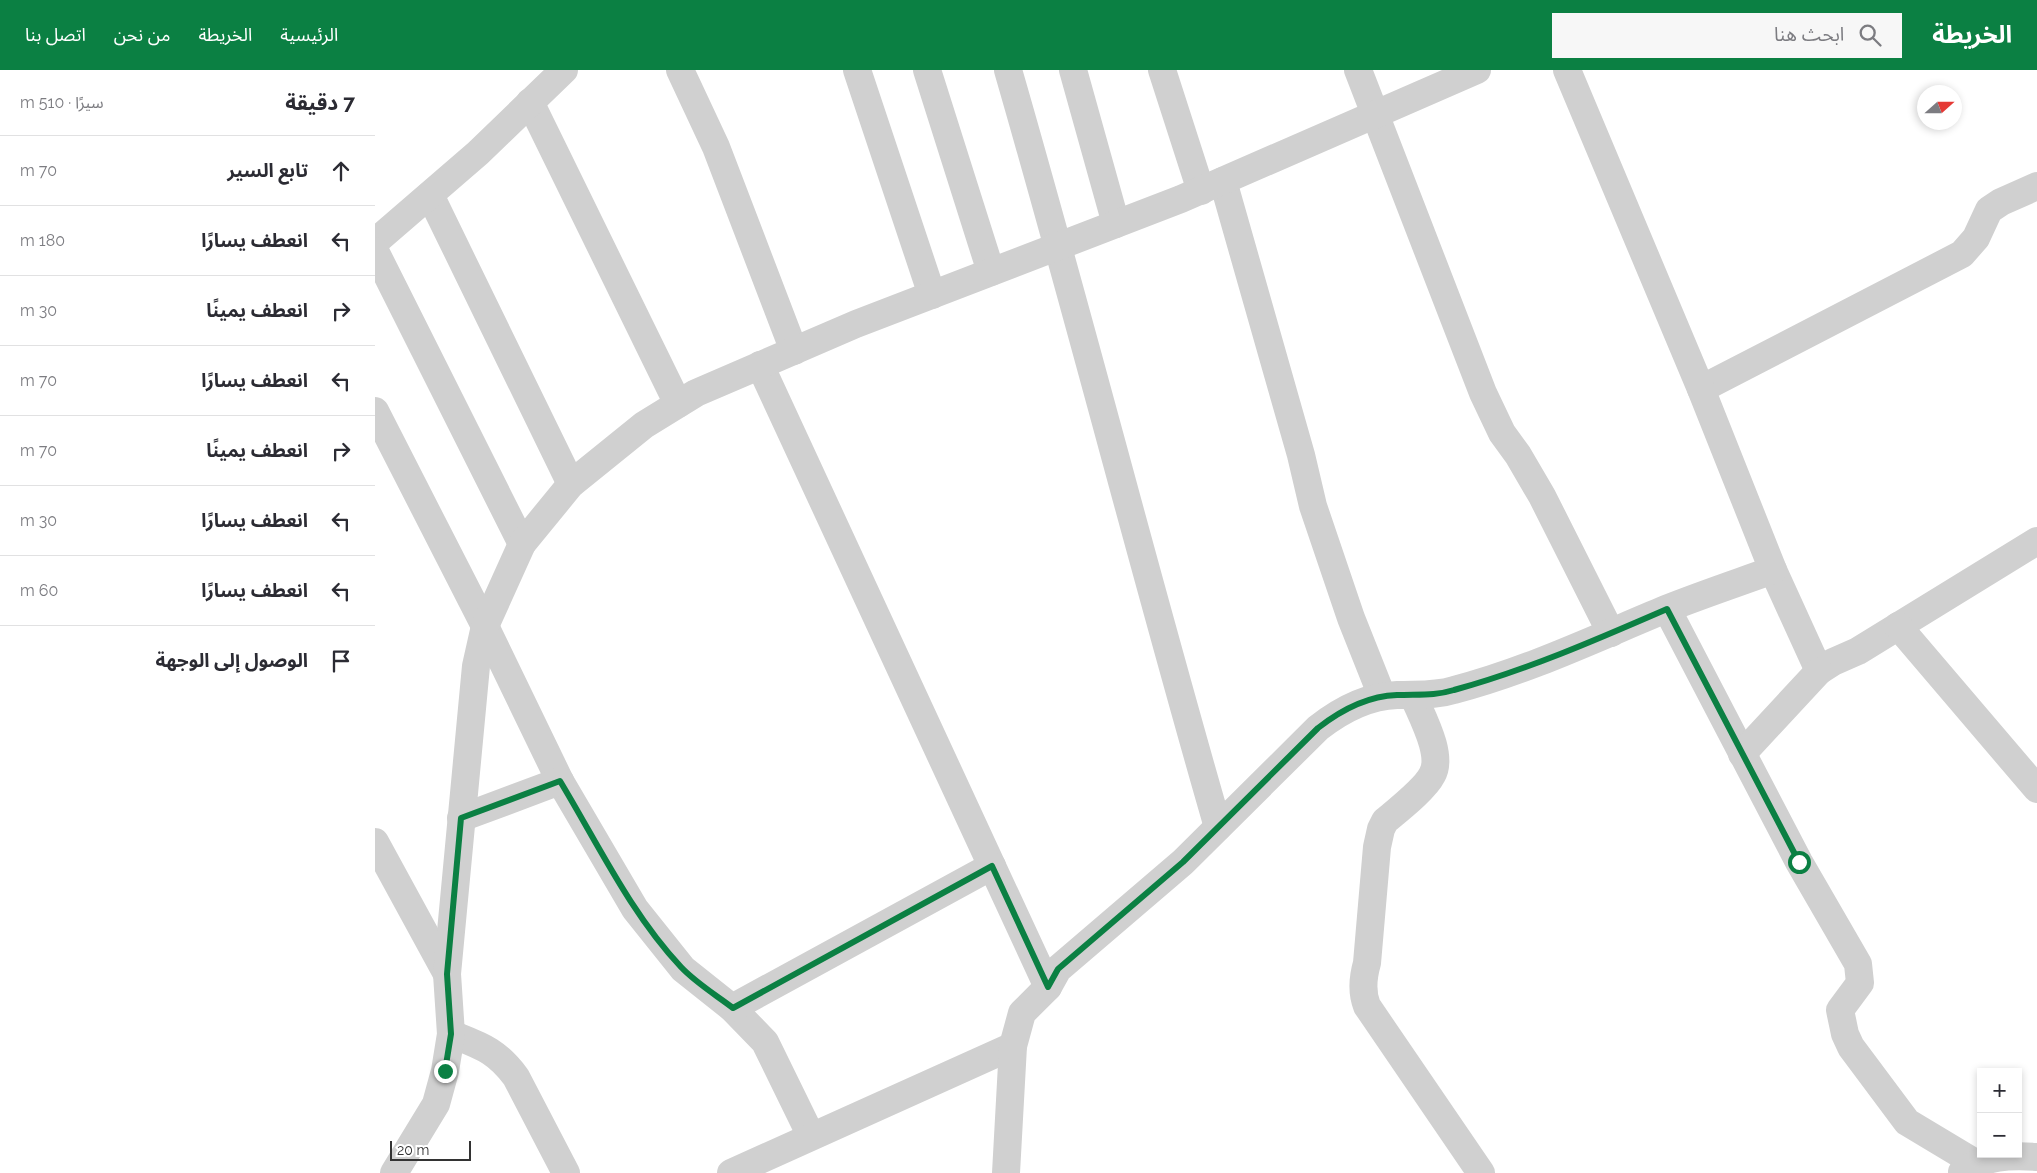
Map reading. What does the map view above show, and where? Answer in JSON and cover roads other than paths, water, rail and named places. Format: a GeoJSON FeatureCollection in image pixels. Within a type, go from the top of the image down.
{"type":"FeatureCollection","features":[{"type":"Feature","properties":{"kind":"street"},"geometry":{"type":"LineString","coordinates":[[375,242],[478,153],[564,70]]}},
{"type":"Feature","properties":{"kind":"street"},"geometry":{"type":"LineString","coordinates":[[680,70],[716,147],[794,350]]}},
{"type":"Feature","properties":{"kind":"street"},"geometry":{"type":"LineString","coordinates":[[857,70],[932,295]]}},
{"type":"Feature","properties":{"kind":"street"},"geometry":{"type":"LineString","coordinates":[[1008,70],[1059,246],[1176,682],[1218,827]]}},
{"type":"Feature","properties":{"kind":"street"},"geometry":{"type":"LineString","coordinates":[[1073,70],[1116,224]]}},
{"type":"Feature","properties":{"kind":"street"},"geometry":{"type":"LineString","coordinates":[[1162,70],[1212,186],[1301,455],[1313,506],[1351,618],[1382,696]]}},
{"type":"Feature","properties":{"kind":"street"},"geometry":{"type":"LineString","coordinates":[[1358,70],[1377,114],[1483,393],[1502,433],[1518,455],[1542,496],[1611,633]]}},
{"type":"Feature","properties":{"kind":"street"},"geometry":{"type":"LineString","coordinates":[[394,1173],[436,1104],[445,1071],[451,1034],[447,974],[461,818],[476,666],[485,626],[522,544],[571,484],[644,425],[696,393],[856,324],[1212,186],[1477,70]]}},
{"type":"Feature","properties":{"kind":"street"},"geometry":{"type":"LineString","coordinates":[[1567,70],[1701,389],[1773,570],[1819,671]]}},
{"type":"Feature","properties":{"kind":"street"},"geometry":{"type":"LineString","coordinates":[[929,71],[991,272]]}},
{"type":"Feature","properties":{"kind":"street"},"geometry":{"type":"LineString","coordinates":[[530,102],[678,404]]}},
{"type":"Feature","properties":{"kind":"street"},"geometry":{"type":"LineString","coordinates":[[1701,389],[1962,254],[1976,238],[1989,210],[2001,202],[2037,186]]}},
{"type":"Feature","properties":{"kind":"street"},"geometry":{"type":"LineString","coordinates":[[429,195],[571,484]]}},
{"type":"Feature","properties":{"kind":"street"},"geometry":{"type":"LineString","coordinates":[[375,251],[522,544]]}},
{"type":"Feature","properties":{"kind":"street"},"geometry":{"type":"LineString","coordinates":[[760,365],[1048,987]]}},
{"type":"Feature","properties":{"kind":"street"},"geometry":{"type":"LineString","coordinates":[[375,411],[485,626],[560,781],[635,909],[683,969],[733,1008],[765,1042],[811,1136]]}},
{"type":"Feature","properties":{"kind":"street"},"geometry":{"type":"LineString","coordinates":[[1742,754],[1819,671],[1833,662],[1858,652],[2037,541]]}},
{"type":"Feature","properties":{"kind":"street"},"geometry":{"type":"LineString","coordinates":[[1007,1173],[1013,1046],[1022,1013],[1048,987],[1058,969],[1183,862],[1318,728],[1335,715],[1382,696],[1429,695],[1453,691],[1522,668],[1667,609],[1773,570]]}},
{"type":"Feature","properties":{"kind":"street"},"geometry":{"type":"LineString","coordinates":[[1667,609],[1799,862],[1858,964],[1860,983],[1840,1010],[1845,1034],[1851,1047],[1907,1122],[1969,1169],[1994,1157],[2010,1155],[2037,1157]]}},
{"type":"Feature","properties":{"kind":"street"},"geometry":{"type":"LineString","coordinates":[[1899,626],[2037,789]]}},
{"type":"Feature","properties":{"kind":"street"},"geometry":{"type":"LineString","coordinates":[[1413,695],[1435,754],[1436,766],[1429,780],[1385,821],[1381,829],[1377,847],[1367,963],[1363,976],[1364,999],[1481,1173]]}},
{"type":"Feature","properties":{"kind":"street"},"geometry":{"type":"LineString","coordinates":[[461,818],[560,781]]}},
{"type":"Feature","properties":{"kind":"street"},"geometry":{"type":"LineString","coordinates":[[375,842],[447,974]]}},
{"type":"Feature","properties":{"kind":"street"},"geometry":{"type":"LineString","coordinates":[[733,1008],[992,866]]}},
{"type":"Feature","properties":{"kind":"street"},"geometry":{"type":"LineString","coordinates":[[451,1034],[491,1051],[505,1063],[516,1077],[566,1173]]}},
{"type":"Feature","properties":{"kind":"street"},"geometry":{"type":"LineString","coordinates":[[731,1173],[1013,1046]]}}]}
